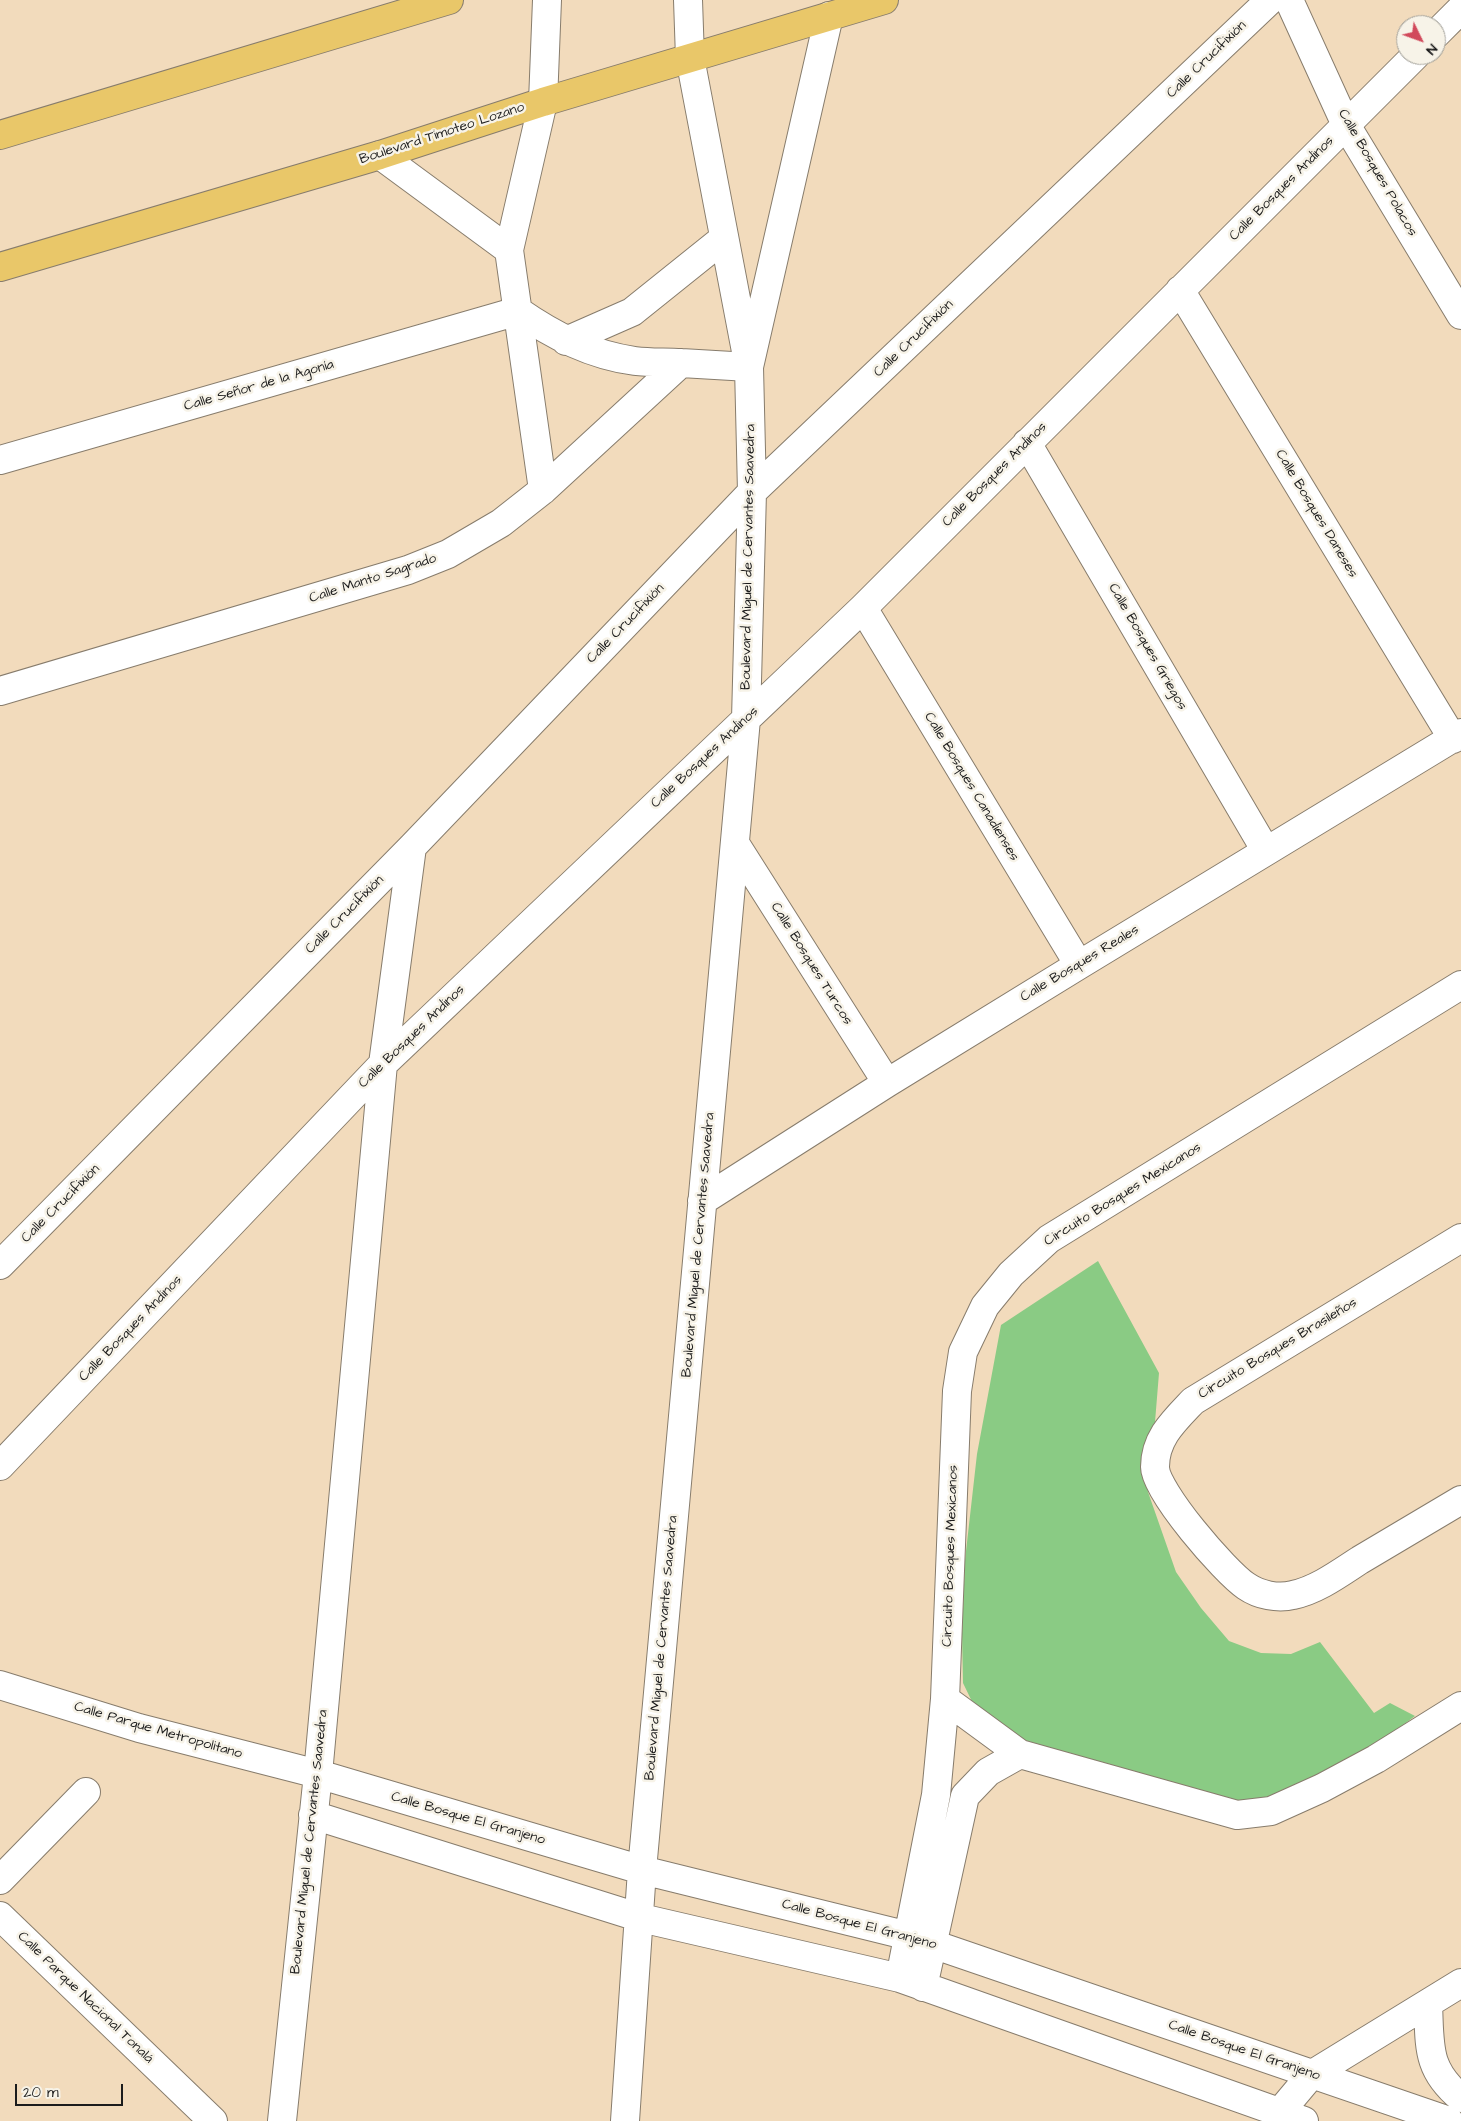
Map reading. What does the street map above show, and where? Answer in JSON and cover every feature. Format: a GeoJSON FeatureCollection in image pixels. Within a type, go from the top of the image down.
{"type":"FeatureCollection","features":[{"type":"Feature","properties":{"kind":"main road"},"geometry":{"type":"LineString","coordinates":[[0,135],[450,0]]}},
{"type":"Feature","properties":{"kind":"main road","name":"Boulevard Timoteo Lozano"},"geometry":{"type":"LineString","coordinates":[[0,267],[380,155],[543,102],[884,0]]}},
{"type":"Feature","properties":{"kind":"street"},"geometry":{"type":"LineString","coordinates":[[543,490],[510,250],[543,102],[547,0]]}},
{"type":"Feature","properties":{"kind":"street","name":"Boulevard Miguel de Cervantes Saavedra"},"geometry":{"type":"LineString","coordinates":[[625,2121],[641,1918],[642,1870],[746,719],[752,492],[749,367],[723,239],[690,58],[688,0]]}},
{"type":"Feature","properties":{"kind":"street","name":"Calle Crucifixión"},"geometry":{"type":"LineString","coordinates":[[0,1265],[412,847],[752,492],[1270,0]]}},
{"type":"Feature","properties":{"kind":"street","name":"Calle Bosques Polacos"},"geometry":{"type":"LineString","coordinates":[[1289,0],[1346,125],[1461,315]]}},
{"type":"Feature","properties":{"kind":"street"},"geometry":{"type":"LineString","coordinates":[[1446,24],[1461,9]]}},
{"type":"Feature","properties":{"kind":"street","name":"Boulevard Miguel de Cervantes Saavedra"},"geometry":{"type":"LineString","coordinates":[[749,367],[829,16]]}},
{"type":"Feature","properties":{"kind":"street","name":"Calle Bosques Andinos"},"geometry":{"type":"LineString","coordinates":[[0,1466],[383,1064],[863,608],[1406,65]]}},
{"type":"Feature","properties":{"kind":"street"},"geometry":{"type":"LineString","coordinates":[[380,155],[510,250]]}},
{"type":"Feature","properties":{"kind":"street"},"geometry":{"type":"LineString","coordinates":[[566,341],[632,312],[723,239]]}},
{"type":"Feature","properties":{"kind":"street","name":"Calle Bosques Daneses"},"geometry":{"type":"LineString","coordinates":[[1180,290],[1457,736]]}},
{"type":"Feature","properties":{"kind":"street"},"geometry":{"type":"LineString","coordinates":[[518,312],[566,341],[598,352],[635,361],[749,367]]}},
{"type":"Feature","properties":{"kind":"street","name":"Calle Señor de la Agonía"},"geometry":{"type":"LineString","coordinates":[[0,460],[518,312]]}},
{"type":"Feature","properties":{"kind":"street","name":"Calle Manto Sagrado"},"geometry":{"type":"LineString","coordinates":[[0,691],[408,570],[448,554],[501,523],[543,490],[681,363]]}},
{"type":"Feature","properties":{"kind":"street","name":"Calle Bosques Griegos"},"geometry":{"type":"LineString","coordinates":[[1027,443],[1266,851]]}},
{"type":"Feature","properties":{"kind":"street","name":"Calle Bosques Canadienses"},"geometry":{"type":"LineString","coordinates":[[863,608],[1079,965]]}},
{"type":"Feature","properties":{"kind":"street","name":"Calle Bosques Reales"},"geometry":{"type":"LineString","coordinates":[[702,1201],[887,1083],[1457,736]]}},
{"type":"Feature","properties":{"kind":"street","name":"Calle Bosques Turcos"},"geometry":{"type":"LineString","coordinates":[[736,845],[887,1083]]}},
{"type":"Feature","properties":{"kind":"street","name":"Boulevard Miguel de Cervantes Saavedra"},"geometry":{"type":"LineString","coordinates":[[282,2121],[318,1774],[383,1064],[412,847]]}},
{"type":"Feature","properties":{"kind":"street","name":"Circuito Bosques Mexicanos"},"geometry":{"type":"LineString","coordinates":[[921,1940],[945,1699],[957,1391],[963,1352],[985,1306],[1011,1274],[1049,1239],[1461,985]]}},
{"type":"Feature","properties":{"kind":"street","name":"Circuito Bosques Brasileños"},"geometry":{"type":"LineString","coordinates":[[1461,1238],[1193,1400],[1168,1427],[1158,1445],[1155,1470],[1173,1504],[1220,1564],[1247,1587],[1267,1596],[1293,1595],[1323,1583],[1461,1500]]}},
{"type":"Feature","properties":{"kind":"street","name":"Calle Parque Metropolitano"},"geometry":{"type":"LineString","coordinates":[[0,1684],[138,1728],[318,1774]]}},
{"type":"Feature","properties":{"kind":"street"},"geometry":{"type":"LineString","coordinates":[[945,1699],[1020,1754],[1237,1815],[1272,1811],[1322,1788],[1376,1759],[1461,1706]]}},
{"type":"Feature","properties":{"kind":"street","name":"Circuito Bosques Mexicanos"},"geometry":{"type":"LineString","coordinates":[[912,1982],[921,1940],[965,1796],[988,1772],[1020,1754]]}},
{"type":"Feature","properties":{"kind":"street","name":"Calle Bosque El Granjeno"},"geometry":{"type":"LineString","coordinates":[[318,1774],[642,1870],[921,1940],[1449,2121]]}},
{"type":"Feature","properties":{"kind":"street"},"geometry":{"type":"LineString","coordinates":[[0,1880],[86,1792]]}},
{"type":"Feature","properties":{"kind":"street"},"geometry":{"type":"LineString","coordinates":[[313,1815],[641,1918],[912,1982],[1292,2117],[1311,2075],[1461,1983]]}},
{"type":"Feature","properties":{"kind":"street","name":"Calle Parque Nacional Tonalá"},"geometry":{"type":"LineString","coordinates":[[0,1916],[213,2121]]}},
{"type":"Feature","properties":{"kind":"street"},"geometry":{"type":"LineString","coordinates":[[1428,2004],[1430,2048],[1436,2070],[1451,2090],[1461,2098]]}},
{"type":"Feature","properties":{"kind":"green space"},"geometry":{"type":"Polygon","coordinates":[[[1098,1261],[1159,1373],[1155,1422],[1145,1467],[1148,1492],[1176,1572],[1201,1608],[1229,1641],[1261,1653],[1291,1654],[1320,1642],[1374,1713],[1390,1703],[1415,1716],[1369,1751],[1274,1799],[1229,1802],[1011,1736],[979,1716],[963,1683],[962,1634],[965,1560],[977,1454],[1001,1325],[1098,1261]]]}}]}
